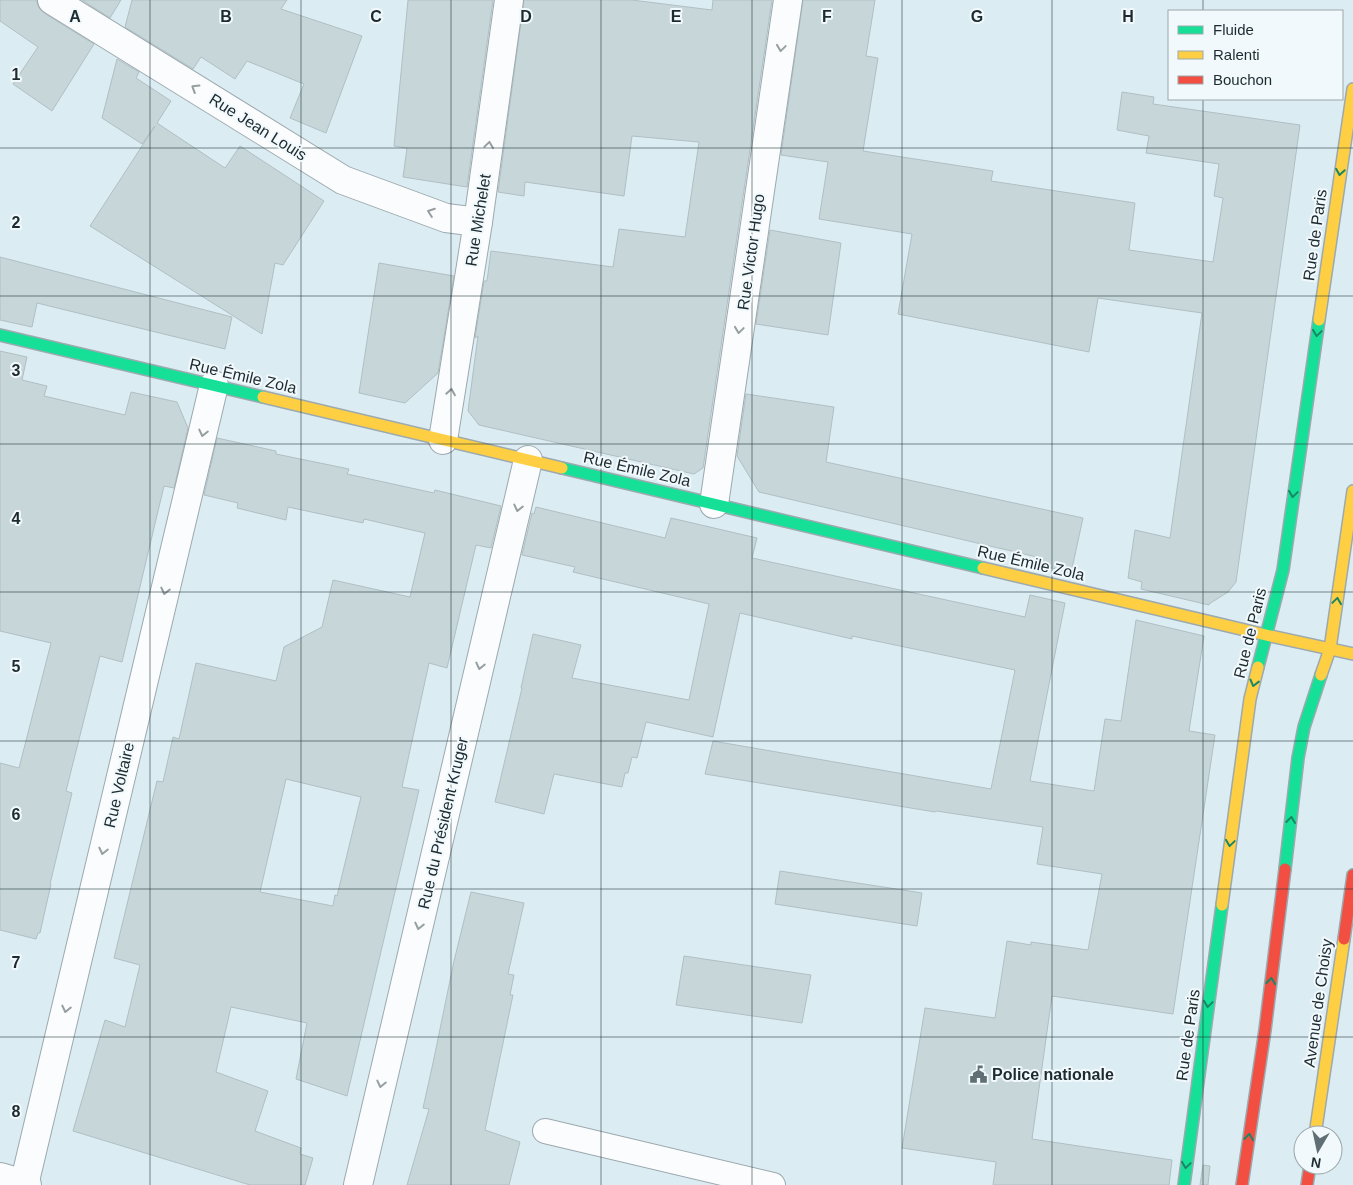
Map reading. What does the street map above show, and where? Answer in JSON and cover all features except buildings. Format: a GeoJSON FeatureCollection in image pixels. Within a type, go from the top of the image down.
{"type":"FeatureCollection","features":[{"type":"Feature","properties":{"kind":"main road","name":"Rue de Paris"},"geometry":{"type":"LineString","coordinates":[[1184,1185],[1250,699],[1282,570],[1353,90]]}},
{"type":"Feature","properties":{"kind":"main road","name":"Rue Émile Zola"},"geometry":{"type":"LineString","coordinates":[[0,336],[1266,635]]}},
{"type":"Feature","properties":{"kind":"main road"},"geometry":{"type":"LineString","coordinates":[[1242,1185],[1265,1030],[1298,758],[1304,727],[1330,649],[1353,491]]}},
{"type":"Feature","properties":{"kind":"main road"},"geometry":{"type":"LineString","coordinates":[[1266,635],[1353,654]]}},
{"type":"Feature","properties":{"kind":"main road","name":"Avenue de Choisy"},"geometry":{"type":"LineString","coordinates":[[1316,1125],[1353,875]]}},
{"type":"Feature","properties":{"kind":"street","name":"Rue Jean Louis"},"geometry":{"type":"LineString","coordinates":[[52,0],[343,180],[446,218],[478,222]]}},
{"type":"Feature","properties":{"kind":"street","name":"Rue Michelet"},"geometry":{"type":"LineString","coordinates":[[443,440],[478,222],[509,0]]}},
{"type":"Feature","properties":{"kind":"street","name":"Rue Victor Hugo"},"geometry":{"type":"LineString","coordinates":[[714,504],[788,0]]}},
{"type":"Feature","properties":{"kind":"street","name":"Rue Voltaire"},"geometry":{"type":"LineString","coordinates":[[25,1185],[214,386]]}},
{"type":"Feature","properties":{"kind":"street","name":"Rue du Président Kruger"},"geometry":{"type":"LineString","coordinates":[[358,1185],[528,460]]}},
{"type":"Feature","properties":{"kind":"street"},"geometry":{"type":"LineString","coordinates":[[0,1177],[25,1185]]}},
{"type":"Feature","properties":{"kind":"lane"},"geometry":{"type":"LineString","coordinates":[[545,1131],[773,1185]]}},
{"type":"Feature","properties":{"kind":"traffic: fast"},"geometry":{"type":"LineString","coordinates":[[1258,667],[1283,570],[1319,320]]}},
{"type":"Feature","properties":{"kind":"traffic: fast"},"geometry":{"type":"LineString","coordinates":[[0,335],[263,397]]}},
{"type":"Feature","properties":{"kind":"traffic: fast"},"geometry":{"type":"LineString","coordinates":[[562,468],[983,568]]}},
{"type":"Feature","properties":{"kind":"traffic: fast"},"geometry":{"type":"LineString","coordinates":[[1285,869],[1298,758],[1304,727],[1321,675]]}},
{"type":"Feature","properties":{"kind":"traffic: fast"},"geometry":{"type":"LineString","coordinates":[[1184,1185],[1222,905]]}},
{"type":"Feature","properties":{"kind":"traffic: slow"},"geometry":{"type":"LineString","coordinates":[[1319,320],[1353,89]]}},
{"type":"Feature","properties":{"kind":"traffic: slow"},"geometry":{"type":"LineString","coordinates":[[263,397],[562,468]]}},
{"type":"Feature","properties":{"kind":"traffic: slow"},"geometry":{"type":"LineString","coordinates":[[1321,675],[1330,649],[1353,491]]}},
{"type":"Feature","properties":{"kind":"traffic: slow"},"geometry":{"type":"LineString","coordinates":[[983,568],[1353,654]]}},
{"type":"Feature","properties":{"kind":"traffic: slow"},"geometry":{"type":"LineString","coordinates":[[1222,905],[1250,699],[1258,667]]}},
{"type":"Feature","properties":{"kind":"traffic: slow"},"geometry":{"type":"LineString","coordinates":[[1316,1125],[1344,939]]}},
{"type":"Feature","properties":{"kind":"traffic: jam"},"geometry":{"type":"LineString","coordinates":[[1242,1185],[1265,1030],[1285,869]]}},
{"type":"Feature","properties":{"kind":"traffic: jam"},"geometry":{"type":"LineString","coordinates":[[1344,939],[1353,875]]}},
{"type":"Feature","properties":{"kind":"traffic: jam"},"geometry":{"type":"LineString","coordinates":[[1307,1185],[1308,1175]]}},
{"type":"Feature","properties":{"kind":"place","name":"Police nationale"},"geometry":{"type":"Point","coordinates":[978,1074]}}]}
